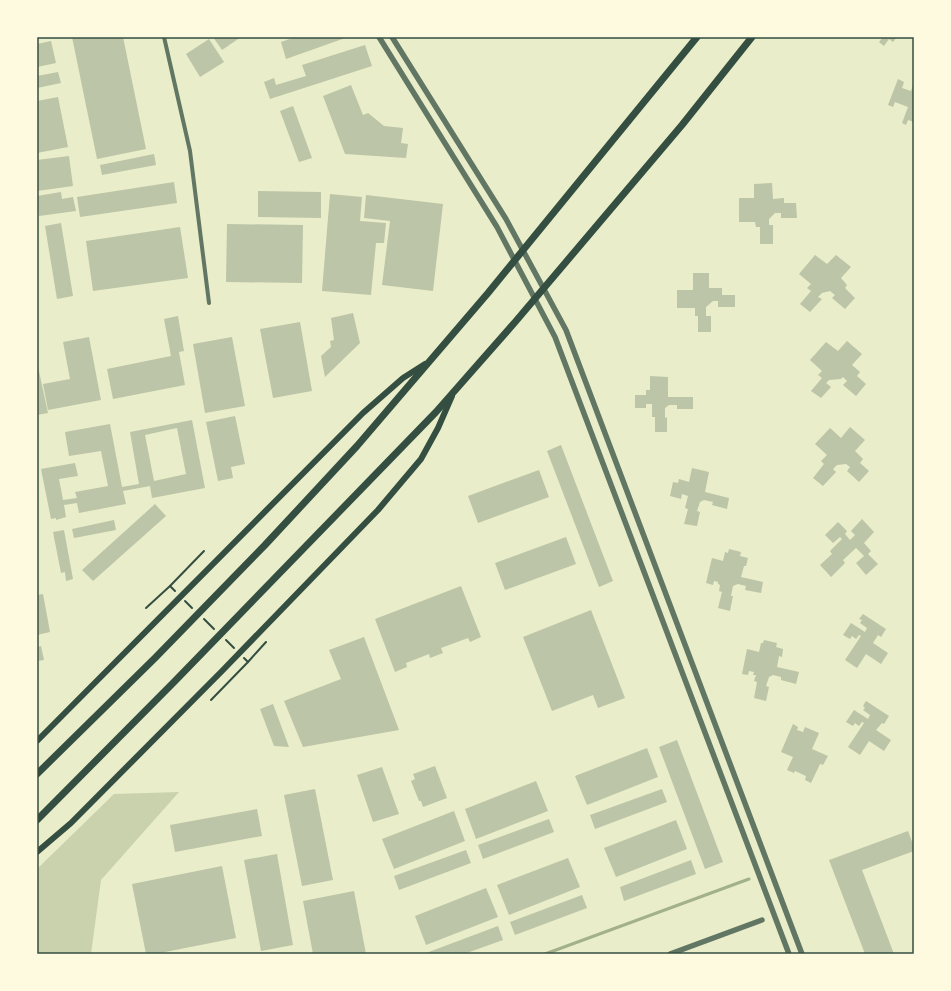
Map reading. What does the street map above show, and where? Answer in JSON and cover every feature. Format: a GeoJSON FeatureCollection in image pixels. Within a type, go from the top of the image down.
{"type":"FeatureCollection","features":[{"type":"Feature","properties":{"kind":"main road"},"geometry":{"type":"LineString","coordinates":[[37,773],[45,767],[155,658],[265,545],[357,446],[523,251],[698,37]]}},
{"type":"Feature","properties":{"kind":"main road"},"geometry":{"type":"LineString","coordinates":[[37,820],[186,670],[425,423],[535,299],[682,125],[752,37]]}},
{"type":"Feature","properties":{"kind":"main road"},"geometry":{"type":"LineString","coordinates":[[37,741],[363,413],[404,378],[433,358]]}},
{"type":"Feature","properties":{"kind":"main road"},"geometry":{"type":"LineString","coordinates":[[37,852],[71,823],[222,671],[378,510],[421,459],[438,428],[454,390]]}},
{"type":"Feature","properties":{"kind":"street"},"geometry":{"type":"LineString","coordinates":[[164,37],[190,151],[209,303]]}},
{"type":"Feature","properties":{"kind":"street"},"geometry":{"type":"LineString","coordinates":[[380,37],[497,227],[555,337],[789,954]]}},
{"type":"Feature","properties":{"kind":"street"},"geometry":{"type":"LineString","coordinates":[[392,37],[506,219],[566,330],[802,954]]}},
{"type":"Feature","properties":{"kind":"street"},"geometry":{"type":"LineString","coordinates":[[670,954],[762,920]]}},
{"type":"Feature","properties":{"kind":"path"},"geometry":{"type":"LineString","coordinates":[[146,608],[204,551]]}},
{"type":"Feature","properties":{"kind":"path"},"geometry":{"type":"LineString","coordinates":[[170,586],[175,592]]}},
{"type":"Feature","properties":{"kind":"path"},"geometry":{"type":"LineString","coordinates":[[181,597],[192,608]]}},
{"type":"Feature","properties":{"kind":"path"},"geometry":{"type":"LineString","coordinates":[[203,619],[215,630]]}},
{"type":"Feature","properties":{"kind":"path"},"geometry":{"type":"LineString","coordinates":[[226,640],[237,651]]}},
{"type":"Feature","properties":{"kind":"path"},"geometry":{"type":"LineString","coordinates":[[211,700],[266,642]]}},
{"type":"Feature","properties":{"kind":"path"},"geometry":{"type":"LineString","coordinates":[[243,657],[248,662]]}},
{"type":"Feature","properties":{"kind":"green space"},"geometry":{"type":"Polygon","coordinates":[[[179,792],[101,880],[91,954],[37,954],[37,869],[114,794],[179,792]]]}},
{"type":"Feature","properties":{"kind":"building"},"geometry":{"type":"Polygon","coordinates":[[[72,37],[123,37],[146,149],[97,159],[72,37]]]}},
{"type":"Feature","properties":{"kind":"building"},"geometry":{"type":"Polygon","coordinates":[[[213,37],[241,37],[222,50],[213,37]]]}},
{"type":"Feature","properties":{"kind":"building"},"geometry":{"type":"Polygon","coordinates":[[[295,37],[348,37],[286,59],[281,42],[295,37]]]}},
{"type":"Feature","properties":{"kind":"building"},"geometry":{"type":"Polygon","coordinates":[[[883,37],[897,37],[893,42],[889,39],[884,46],[879,42],[883,37]]]}},
{"type":"Feature","properties":{"kind":"building"},"geometry":{"type":"Polygon","coordinates":[[[209,39],[224,62],[200,77],[186,54],[209,39]]]}},
{"type":"Feature","properties":{"kind":"building"},"geometry":{"type":"Polygon","coordinates":[[[51,41],[56,63],[37,67],[37,44],[51,41]]]}},
{"type":"Feature","properties":{"kind":"building"},"geometry":{"type":"Polygon","coordinates":[[[365,45],[372,66],[270,99],[264,82],[274,78],[276,85],[306,76],[302,65],[365,45]]]}},
{"type":"Feature","properties":{"kind":"building"},"geometry":{"type":"Polygon","coordinates":[[[58,72],[61,83],[37,88],[37,76],[58,72]]]}},
{"type":"Feature","properties":{"kind":"building"},"geometry":{"type":"Polygon","coordinates":[[[898,79],[904,82],[902,88],[911,91],[914,82],[914,122],[908,120],[906,125],[902,123],[908,107],[895,102],[893,107],[888,105],[898,79]]]}},
{"type":"Feature","properties":{"kind":"building"},"geometry":{"type":"Polygon","coordinates":[[[351,85],[363,115],[368,113],[384,126],[403,128],[401,143],[408,144],[406,158],[345,154],[323,96],[351,85]]]}},
{"type":"Feature","properties":{"kind":"building"},"geometry":{"type":"Polygon","coordinates":[[[58,97],[68,147],[37,153],[37,101],[58,97]]]}},
{"type":"Feature","properties":{"kind":"building"},"geometry":{"type":"Polygon","coordinates":[[[293,106],[312,158],[299,162],[280,111],[293,106]]]}},
{"type":"Feature","properties":{"kind":"building"},"geometry":{"type":"Polygon","coordinates":[[[154,154],[156,165],[102,175],[100,165],[154,154]]]}},
{"type":"Feature","properties":{"kind":"building"},"geometry":{"type":"Polygon","coordinates":[[[69,156],[73,186],[37,191],[37,160],[69,156]]]}},
{"type":"Feature","properties":{"kind":"building"},"geometry":{"type":"Polygon","coordinates":[[[174,182],[177,203],[80,217],[77,197],[174,182]]]}},
{"type":"Feature","properties":{"kind":"building"},"geometry":{"type":"Polygon","coordinates":[[[772,183],[773,199],[784,198],[784,203],[796,203],[797,218],[781,218],[781,213],[775,213],[769,219],[769,225],[773,225],[773,244],[760,244],[760,227],[756,227],[755,222],[739,222],[739,198],[754,198],[754,184],[772,183]]]}},
{"type":"Feature","properties":{"kind":"building"},"geometry":{"type":"Polygon","coordinates":[[[258,191],[321,192],[321,218],[258,217],[258,191]]]}},
{"type":"Feature","properties":{"kind":"building"},"geometry":{"type":"Polygon","coordinates":[[[61,192],[62,199],[73,197],[76,211],[39,216],[37,196],[61,192]]]}},
{"type":"Feature","properties":{"kind":"building"},"geometry":{"type":"Polygon","coordinates":[[[330,194],[362,197],[360,221],[386,223],[384,243],[376,243],[371,295],[322,291],[330,194]]]}},
{"type":"Feature","properties":{"kind":"building"},"geometry":{"type":"Polygon","coordinates":[[[366,195],[443,204],[433,291],[382,285],[390,221],[364,218],[366,195]]]}},
{"type":"Feature","properties":{"kind":"building"},"geometry":{"type":"Polygon","coordinates":[[[61,223],[73,296],[57,299],[45,226],[61,223]]]}},
{"type":"Feature","properties":{"kind":"building"},"geometry":{"type":"Polygon","coordinates":[[[227,224],[303,225],[302,283],[226,282],[227,224]]]}},
{"type":"Feature","properties":{"kind":"building"},"geometry":{"type":"Polygon","coordinates":[[[180,227],[188,278],[93,291],[86,241],[180,227]]]}},
{"type":"Feature","properties":{"kind":"building"},"geometry":{"type":"Polygon","coordinates":[[[815,255],[827,264],[836,255],[851,267],[841,278],[847,285],[845,288],[855,298],[845,309],[832,298],[835,295],[830,291],[822,293],[818,297],[822,299],[810,312],[800,304],[811,291],[807,288],[811,284],[799,274],[815,255]]]}},
{"type":"Feature","properties":{"kind":"building"},"geometry":{"type":"Polygon","coordinates":[[[693,273],[709,273],[709,288],[722,288],[722,295],[735,295],[735,307],[718,307],[718,301],[713,301],[706,307],[706,316],[711,316],[711,332],[698,332],[698,316],[695,316],[695,308],[677,308],[677,290],[693,290],[693,273]]]}},
{"type":"Feature","properties":{"kind":"building"},"geometry":{"type":"Polygon","coordinates":[[[353,313],[360,343],[325,377],[321,356],[331,347],[330,341],[334,340],[331,318],[353,313]]]}},
{"type":"Feature","properties":{"kind":"building"},"geometry":{"type":"Polygon","coordinates":[[[178,316],[184,351],[179,352],[185,385],[113,399],[107,369],[171,356],[164,319],[178,316]]]}},
{"type":"Feature","properties":{"kind":"building"},"geometry":{"type":"Polygon","coordinates":[[[300,322],[312,391],[273,398],[260,329],[300,322]]]}},
{"type":"Feature","properties":{"kind":"building"},"geometry":{"type":"Polygon","coordinates":[[[89,337],[101,400],[48,410],[43,384],[70,379],[63,342],[89,337]]]}},
{"type":"Feature","properties":{"kind":"building"},"geometry":{"type":"Polygon","coordinates":[[[232,337],[245,406],[205,413],[193,344],[232,337]]]}},
{"type":"Feature","properties":{"kind":"building"},"geometry":{"type":"Polygon","coordinates":[[[847,341],[862,354],[852,365],[860,372],[857,376],[866,384],[856,396],[843,385],[847,381],[843,377],[841,379],[829,380],[826,383],[831,387],[821,398],[811,391],[822,378],[818,375],[822,371],[810,360],[826,342],[838,351],[847,341]]]}},
{"type":"Feature","properties":{"kind":"building"},"geometry":{"type":"Polygon","coordinates":[[[37,362],[48,413],[37,415],[37,362]]]}},
{"type":"Feature","properties":{"kind":"building"},"geometry":{"type":"Polygon","coordinates":[[[650,376],[668,377],[668,397],[693,397],[693,409],[677,409],[677,405],[669,405],[665,408],[665,418],[667,417],[667,432],[655,432],[655,417],[652,417],[652,404],[646,404],[646,408],[635,408],[635,395],[646,395],[646,390],[650,390],[650,376]]]}},
{"type":"Feature","properties":{"kind":"building"},"geometry":{"type":"Polygon","coordinates":[[[235,416],[245,464],[231,467],[233,478],[218,481],[206,422],[235,416]]]}},
{"type":"Feature","properties":{"kind":"building"},"geometry":{"type":"Polygon","coordinates":[[[192,420],[205,488],[152,498],[150,486],[123,491],[126,504],[79,513],[77,503],[64,505],[66,517],[56,520],[56,518],[51,519],[41,469],[75,463],[78,476],[59,479],[63,500],[77,498],[75,492],[108,486],[101,451],[69,456],[65,432],[110,424],[122,487],[139,484],[130,432],[192,420]],[[177,428],[145,435],[154,481],[186,474],[177,428]]]}},
{"type":"Feature","properties":{"kind":"building"},"geometry":{"type":"Polygon","coordinates":[[[850,427],[865,440],[855,451],[863,459],[860,463],[869,471],[859,482],[847,471],[850,467],[846,464],[837,465],[833,469],[836,472],[823,486],[813,478],[824,464],[821,461],[827,455],[815,444],[830,428],[841,438],[850,427]]]}},
{"type":"Feature","properties":{"kind":"building"},"geometry":{"type":"Polygon","coordinates":[[[561,445],[613,581],[599,587],[547,451],[561,445]]]}},
{"type":"Feature","properties":{"kind":"building"},"geometry":{"type":"Polygon","coordinates":[[[692,468],[709,472],[705,492],[729,498],[727,509],[712,505],[713,502],[704,500],[700,502],[697,511],[700,512],[697,526],[684,524],[688,509],[685,508],[688,496],[682,494],[681,499],[670,496],[673,482],[678,483],[679,479],[689,482],[692,468]]]}},
{"type":"Feature","properties":{"kind":"building"},"geometry":{"type":"Polygon","coordinates":[[[539,470],[549,497],[478,523],[468,496],[539,470]]]}},
{"type":"Feature","properties":{"kind":"building"},"geometry":{"type":"Polygon","coordinates":[[[155,504],[166,516],[93,581],[82,570],[155,504]]]}},
{"type":"Feature","properties":{"kind":"building"},"geometry":{"type":"Polygon","coordinates":[[[862,519],[874,532],[864,543],[871,551],[868,554],[878,564],[866,575],[856,563],[864,556],[856,548],[843,560],[845,563],[831,577],[820,565],[832,554],[830,551],[842,539],[840,537],[833,543],[825,535],[838,522],[847,531],[845,534],[850,540],[855,535],[851,531],[862,519]]]}},
{"type":"Feature","properties":{"kind":"building"},"geometry":{"type":"Polygon","coordinates":[[[114,520],[116,530],[74,538],[72,529],[114,520]]]}},
{"type":"Feature","properties":{"kind":"building"},"geometry":{"type":"Polygon","coordinates":[[[64,530],[73,579],[66,581],[65,572],[61,573],[53,532],[64,530]]]}},
{"type":"Feature","properties":{"kind":"building"},"geometry":{"type":"Polygon","coordinates":[[[566,537],[576,564],[505,590],[495,563],[566,537]]]}},
{"type":"Feature","properties":{"kind":"building"},"geometry":{"type":"Polygon","coordinates":[[[729,549],[741,552],[740,556],[748,558],[741,577],[763,582],[761,593],[745,590],[746,586],[738,584],[733,586],[730,611],[718,608],[722,592],[719,591],[720,585],[718,582],[714,581],[713,585],[706,583],[712,558],[723,561],[725,552],[728,553],[729,549]]]}},
{"type":"Feature","properties":{"kind":"building"},"geometry":{"type":"Polygon","coordinates":[[[461,586],[481,637],[470,642],[468,638],[441,648],[443,653],[430,658],[429,654],[406,663],[407,667],[395,672],[375,619],[461,586]]]}},
{"type":"Feature","properties":{"kind":"building"},"geometry":{"type":"Polygon","coordinates":[[[43,594],[50,632],[37,635],[37,595],[43,594]]]}},
{"type":"Feature","properties":{"kind":"building"},"geometry":{"type":"Polygon","coordinates":[[[591,610],[625,698],[598,708],[593,695],[552,711],[523,637],[591,610]]]}},
{"type":"Feature","properties":{"kind":"building"},"geometry":{"type":"Polygon","coordinates":[[[863,614],[886,629],[881,637],[878,635],[873,643],[888,653],[881,664],[866,654],[857,668],[845,660],[861,636],[859,635],[856,639],[852,636],[850,639],[843,635],[851,623],[865,632],[867,628],[860,623],[862,620],[859,619],[863,614]]]}},
{"type":"Feature","properties":{"kind":"building"},"geometry":{"type":"Polygon","coordinates":[[[364,637],[399,730],[303,747],[284,701],[341,679],[329,650],[364,637]]]}},
{"type":"Feature","properties":{"kind":"building"},"geometry":{"type":"Polygon","coordinates":[[[764,640],[777,643],[776,647],[783,649],[782,657],[779,656],[777,667],[799,672],[796,684],[781,680],[781,677],[773,675],[769,677],[766,686],[769,687],[766,701],[754,698],[757,682],[754,681],[756,675],[753,675],[754,672],[749,671],[748,675],[742,674],[747,649],[759,652],[761,643],[763,643],[764,640]]]}},
{"type":"Feature","properties":{"kind":"building"},"geometry":{"type":"Polygon","coordinates":[[[41,646],[44,660],[37,661],[37,647],[41,646]]]}},
{"type":"Feature","properties":{"kind":"building"},"geometry":{"type":"Polygon","coordinates":[[[866,701],[889,716],[884,724],[882,723],[876,730],[891,740],[884,751],[869,741],[860,755],[848,747],[864,723],[862,722],[859,726],[855,723],[853,726],[846,722],[854,710],[868,719],[870,715],[863,710],[865,708],[863,706],[866,701]]]}},
{"type":"Feature","properties":{"kind":"building"},"geometry":{"type":"Polygon","coordinates":[[[273,704],[289,747],[274,746],[260,709],[273,704]]]}},
{"type":"Feature","properties":{"kind":"building"},"geometry":{"type":"Polygon","coordinates":[[[793,724],[798,727],[797,730],[803,732],[805,727],[819,733],[812,749],[828,756],[823,765],[820,764],[811,783],[805,780],[806,776],[795,771],[794,773],[787,770],[793,757],[781,752],[793,724]]]}},
{"type":"Feature","properties":{"kind":"building"},"geometry":{"type":"Polygon","coordinates":[[[677,740],[723,862],[705,869],[659,747],[677,740]]]}},
{"type":"Feature","properties":{"kind":"building"},"geometry":{"type":"Polygon","coordinates":[[[647,748],[658,777],[587,805],[575,776],[647,748]]]}},
{"type":"Feature","properties":{"kind":"building"},"geometry":{"type":"Polygon","coordinates":[[[435,766],[447,798],[423,807],[411,781],[415,779],[413,774],[435,766]]]}},
{"type":"Feature","properties":{"kind":"building"},"geometry":{"type":"Polygon","coordinates":[[[382,767],[399,814],[373,822],[357,775],[382,767]]]}},
{"type":"Feature","properties":{"kind":"building"},"geometry":{"type":"Polygon","coordinates":[[[536,781],[548,811],[476,839],[465,809],[536,781]]]}},
{"type":"Feature","properties":{"kind":"building"},"geometry":{"type":"Polygon","coordinates":[[[315,789],[333,880],[302,886],[284,795],[315,789]]]}},
{"type":"Feature","properties":{"kind":"building"},"geometry":{"type":"Polygon","coordinates":[[[662,789],[667,802],[595,829],[590,815],[662,789]]]}},
{"type":"Feature","properties":{"kind":"building"},"geometry":{"type":"Polygon","coordinates":[[[257,809],[262,836],[175,852],[170,825],[257,809]]]}},
{"type":"Feature","properties":{"kind":"building"},"geometry":{"type":"Polygon","coordinates":[[[454,811],[465,841],[394,869],[382,839],[454,811]]]}},
{"type":"Feature","properties":{"kind":"building"},"geometry":{"type":"Polygon","coordinates":[[[549,819],[554,832],[483,859],[478,845],[549,819]]]}},
{"type":"Feature","properties":{"kind":"building"},"geometry":{"type":"Polygon","coordinates":[[[676,820],[687,849],[616,877],[604,848],[676,820]]]}},
{"type":"Feature","properties":{"kind":"building"},"geometry":{"type":"Polygon","coordinates":[[[908,831],[914,851],[862,870],[894,954],[865,954],[829,860],[908,831]]]}},
{"type":"Feature","properties":{"kind":"building"},"geometry":{"type":"Polygon","coordinates":[[[466,850],[471,863],[399,890],[394,876],[466,850]]]}},
{"type":"Feature","properties":{"kind":"building"},"geometry":{"type":"Polygon","coordinates":[[[277,854],[293,945],[261,951],[244,860],[277,854]]]}},
{"type":"Feature","properties":{"kind":"building"},"geometry":{"type":"Polygon","coordinates":[[[568,858],[580,887],[509,915],[497,885],[568,858]]]}},
{"type":"Feature","properties":{"kind":"building"},"geometry":{"type":"Polygon","coordinates":[[[691,860],[696,874],[624,901],[620,887],[691,860]]]}},
{"type":"Feature","properties":{"kind":"building"},"geometry":{"type":"Polygon","coordinates":[[[222,866],[236,938],[155,954],[146,954],[132,884],[222,866]]]}},
{"type":"Feature","properties":{"kind":"building"},"geometry":{"type":"Polygon","coordinates":[[[486,888],[498,917],[426,945],[415,916],[486,888]]]}},
{"type":"Feature","properties":{"kind":"building"},"geometry":{"type":"Polygon","coordinates":[[[354,891],[366,954],[313,954],[303,901],[354,891]]]}},
{"type":"Feature","properties":{"kind":"building"},"geometry":{"type":"Polygon","coordinates":[[[582,895],[587,908],[515,935],[510,922],[582,895]]]}},
{"type":"Feature","properties":{"kind":"building"},"geometry":{"type":"Polygon","coordinates":[[[498,926],[503,940],[464,954],[426,953],[498,926]]]}},
{"type":"Feature","properties":{"kind":"waterway"},"geometry":{"type":"LineString","coordinates":[[545,954],[749,879]]}}]}
